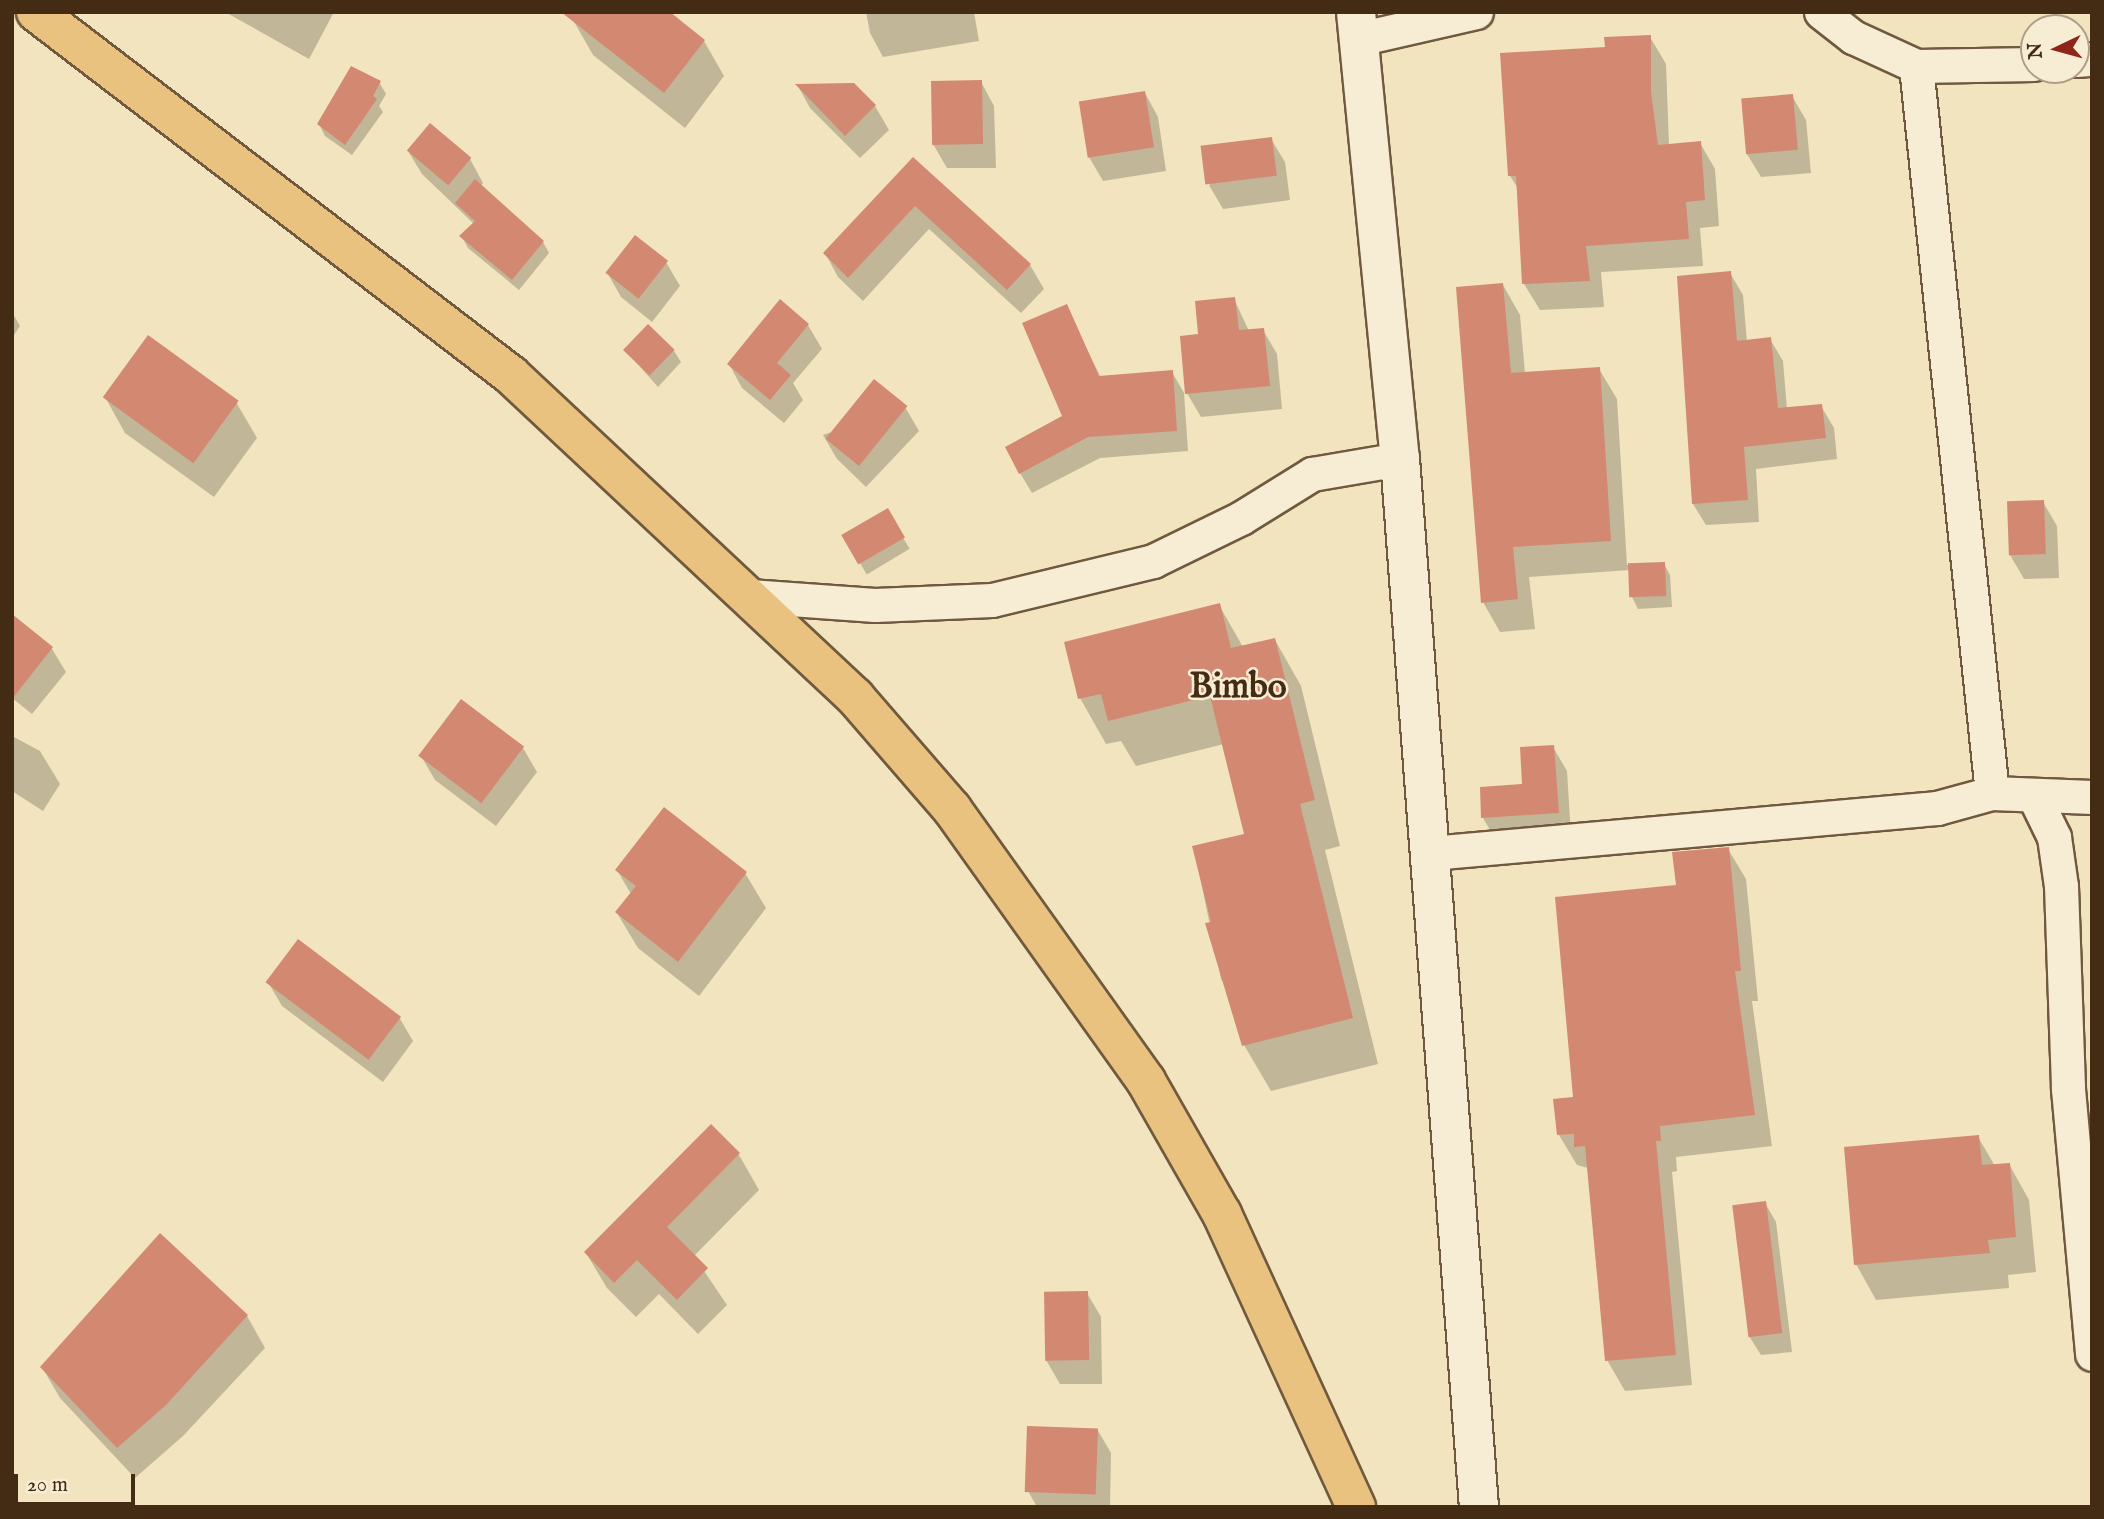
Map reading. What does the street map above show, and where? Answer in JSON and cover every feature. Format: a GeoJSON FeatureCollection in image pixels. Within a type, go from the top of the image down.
{"type":"FeatureCollection","features":[{"type":"Feature","properties":{"kind":"main road"},"geometry":{"type":"LineString","coordinates":[[36,12],[511,375],[750,596],[855,698],[952,809],[1146,1081],[1222,1214],[1356,1507]]}},
{"type":"Feature","properties":{"kind":"street"},"geometry":{"type":"LineString","coordinates":[[1476,12],[1357,26],[1400,459],[1479,1507]]}},
{"type":"Feature","properties":{"kind":"street"},"geometry":{"type":"LineString","coordinates":[[1821,12],[1853,37],[1916,66],[2020,64]]}},
{"type":"Feature","properties":{"kind":"street"},"geometry":{"type":"LineString","coordinates":[[1916,66],[1992,793]]}},
{"type":"Feature","properties":{"kind":"street"},"geometry":{"type":"LineString","coordinates":[[750,596],[875,605],[992,600],[1153,561],[1241,518],[1312,474],[1400,459]]}},
{"type":"Feature","properties":{"kind":"street"},"geometry":{"type":"LineString","coordinates":[[1431,853],[1937,808],[1992,793],[2092,797]]}},
{"type":"Feature","properties":{"kind":"street"},"geometry":{"type":"LineString","coordinates":[[2034,796],[2054,836],[2061,886],[2080,1095],[2092,1354]]}},
{"type":"Feature","properties":{"kind":"building"},"geometry":{"type":"Polygon","coordinates":[[[561,12],[670,12],[705,40],[664,93],[561,12]]]}},
{"type":"Feature","properties":{"kind":"building"},"geometry":{"type":"Polygon","coordinates":[[[1651,35],[1651,92],[1658,145],[1701,141],[1705,200],[1686,202],[1689,239],[1586,246],[1590,281],[1522,284],[1516,176],[1508,176],[1500,53],[1605,47],[1604,37],[1651,35]]]}},
{"type":"Feature","properties":{"kind":"building"},"geometry":{"type":"Polygon","coordinates":[[[351,66],[381,81],[373,96],[377,99],[345,145],[317,124],[351,66]]]}},
{"type":"Feature","properties":{"kind":"building"},"geometry":{"type":"Polygon","coordinates":[[[982,80],[983,144],[932,145],[931,81],[982,80]]]}},
{"type":"Feature","properties":{"kind":"building"},"geometry":{"type":"Polygon","coordinates":[[[854,83],[876,105],[845,136],[795,84],[854,83]]]}},
{"type":"Feature","properties":{"kind":"building"},"geometry":{"type":"Polygon","coordinates":[[[1145,91],[1154,147],[1088,158],[1079,101],[1145,91]]]}},
{"type":"Feature","properties":{"kind":"building"},"geometry":{"type":"Polygon","coordinates":[[[1793,94],[1798,150],[1746,154],[1741,99],[1793,94]]]}},
{"type":"Feature","properties":{"kind":"building"},"geometry":{"type":"Polygon","coordinates":[[[430,123],[471,158],[448,185],[407,151],[430,123]]]}},
{"type":"Feature","properties":{"kind":"building"},"geometry":{"type":"Polygon","coordinates":[[[1272,137],[1277,176],[1205,184],[1201,146],[1272,137]]]}},
{"type":"Feature","properties":{"kind":"building"},"geometry":{"type":"Polygon","coordinates":[[[913,157],[1031,264],[1007,290],[915,206],[848,278],[823,253],[913,157]]]}},
{"type":"Feature","properties":{"kind":"building"},"geometry":{"type":"Polygon","coordinates":[[[475,179],[544,241],[512,280],[459,236],[475,221],[455,203],[475,179]]]}},
{"type":"Feature","properties":{"kind":"building"},"geometry":{"type":"Polygon","coordinates":[[[635,235],[668,261],[639,299],[605,273],[635,235]]]}},
{"type":"Feature","properties":{"kind":"building"},"geometry":{"type":"Polygon","coordinates":[[[1731,271],[1737,341],[1771,337],[1778,408],[1822,404],[1826,438],[1744,447],[1748,500],[1692,504],[1677,276],[1731,271]]]}},
{"type":"Feature","properties":{"kind":"building"},"geometry":{"type":"Polygon","coordinates":[[[1503,283],[1511,373],[1600,367],[1611,541],[1513,547],[1518,599],[1481,603],[1456,287],[1503,283]]]}},
{"type":"Feature","properties":{"kind":"building"},"geometry":{"type":"Polygon","coordinates":[[[1235,297],[1239,330],[1264,328],[1270,386],[1185,394],[1180,336],[1198,334],[1195,301],[1235,297]]]}},
{"type":"Feature","properties":{"kind":"building"},"geometry":{"type":"Polygon","coordinates":[[[780,299],[809,324],[777,363],[791,375],[770,400],[727,364],[780,299]]]}},
{"type":"Feature","properties":{"kind":"building"},"geometry":{"type":"Polygon","coordinates":[[[1067,304],[1099,376],[1173,370],[1177,431],[1088,437],[1019,474],[1005,447],[1062,416],[1022,323],[1067,304]]]}},
{"type":"Feature","properties":{"kind":"building"},"geometry":{"type":"Polygon","coordinates":[[[648,324],[675,350],[650,376],[623,350],[648,324]]]}},
{"type":"Feature","properties":{"kind":"building"},"geometry":{"type":"Polygon","coordinates":[[[148,335],[239,401],[193,463],[103,397],[148,335]]]}},
{"type":"Feature","properties":{"kind":"building"},"geometry":{"type":"Polygon","coordinates":[[[874,379],[907,406],[859,466],[826,439],[874,379]]]}},
{"type":"Feature","properties":{"kind":"building"},"geometry":{"type":"Polygon","coordinates":[[[2044,500],[2046,554],[2009,555],[2007,501],[2044,500]]]}},
{"type":"Feature","properties":{"kind":"building"},"geometry":{"type":"Polygon","coordinates":[[[888,508],[905,537],[858,564],[841,535],[888,508]]]}},
{"type":"Feature","properties":{"kind":"building"},"geometry":{"type":"Polygon","coordinates":[[[1665,562],[1666,596],[1629,597],[1628,563],[1665,562]]]}},
{"type":"Feature","properties":{"kind":"building"},"geometry":{"type":"Polygon","coordinates":[[[1220,603],[1231,648],[1275,638],[1315,800],[1300,804],[1353,1018],[1242,1046],[1205,923],[1211,922],[1192,846],[1244,834],[1210,696],[1108,721],[1101,694],[1078,699],[1064,642],[1220,603]]]}},
{"type":"Feature","properties":{"kind":"building"},"geometry":{"type":"Polygon","coordinates":[[[12,614],[53,647],[12,699],[12,614]]]}},
{"type":"Feature","properties":{"kind":"building"},"geometry":{"type":"Polygon","coordinates":[[[461,699],[524,747],[481,803],[418,756],[461,699]]]}},
{"type":"Feature","properties":{"kind":"building"},"geometry":{"type":"Polygon","coordinates":[[[1554,745],[1559,813],[1481,818],[1480,787],[1522,784],[1520,747],[1554,745]]]}},
{"type":"Feature","properties":{"kind":"building"},"geometry":{"type":"Polygon","coordinates":[[[664,807],[747,872],[678,962],[615,912],[636,886],[615,870],[664,807]]]}},
{"type":"Feature","properties":{"kind":"building"},"geometry":{"type":"Polygon","coordinates":[[[1729,847],[1741,971],[1735,971],[1755,1115],[1660,1126],[1661,1141],[1656,1141],[1676,1355],[1605,1361],[1585,1146],[1574,1147],[1574,1134],[1557,1135],[1553,1099],[1573,1097],[1555,897],[1676,885],[1672,852],[1729,847]]]}},
{"type":"Feature","properties":{"kind":"building"},"geometry":{"type":"Polygon","coordinates":[[[298,939],[401,1017],[369,1060],[266,982],[298,939]]]}},
{"type":"Feature","properties":{"kind":"building"},"geometry":{"type":"Polygon","coordinates":[[[711,1124],[740,1153],[667,1227],[708,1268],[677,1300],[637,1260],[614,1283],[584,1252],[711,1124]]]}},
{"type":"Feature","properties":{"kind":"building"},"geometry":{"type":"Polygon","coordinates":[[[1979,1135],[1982,1165],[2010,1163],[2016,1237],[1988,1240],[1990,1253],[1854,1265],[1844,1147],[1979,1135]]]}},
{"type":"Feature","properties":{"kind":"building"},"geometry":{"type":"Polygon","coordinates":[[[1766,1201],[1782,1333],[1748,1337],[1732,1205],[1766,1201]]]}},
{"type":"Feature","properties":{"kind":"building"},"geometry":{"type":"Polygon","coordinates":[[[160,1233],[248,1315],[166,1405],[117,1448],[40,1367],[160,1233]]]}},
{"type":"Feature","properties":{"kind":"building"},"geometry":{"type":"Polygon","coordinates":[[[1088,1291],[1089,1360],[1045,1361],[1044,1292],[1088,1291]]]}},
{"type":"Feature","properties":{"kind":"building"},"geometry":{"type":"Polygon","coordinates":[[[1027,1426],[1098,1428],[1096,1494],[1025,1492],[1027,1426]]]}},
{"type":"Feature","properties":{"kind":"district","name":"Bimbo"},"geometry":{"type":"Point","coordinates":[1238,688]}}]}
